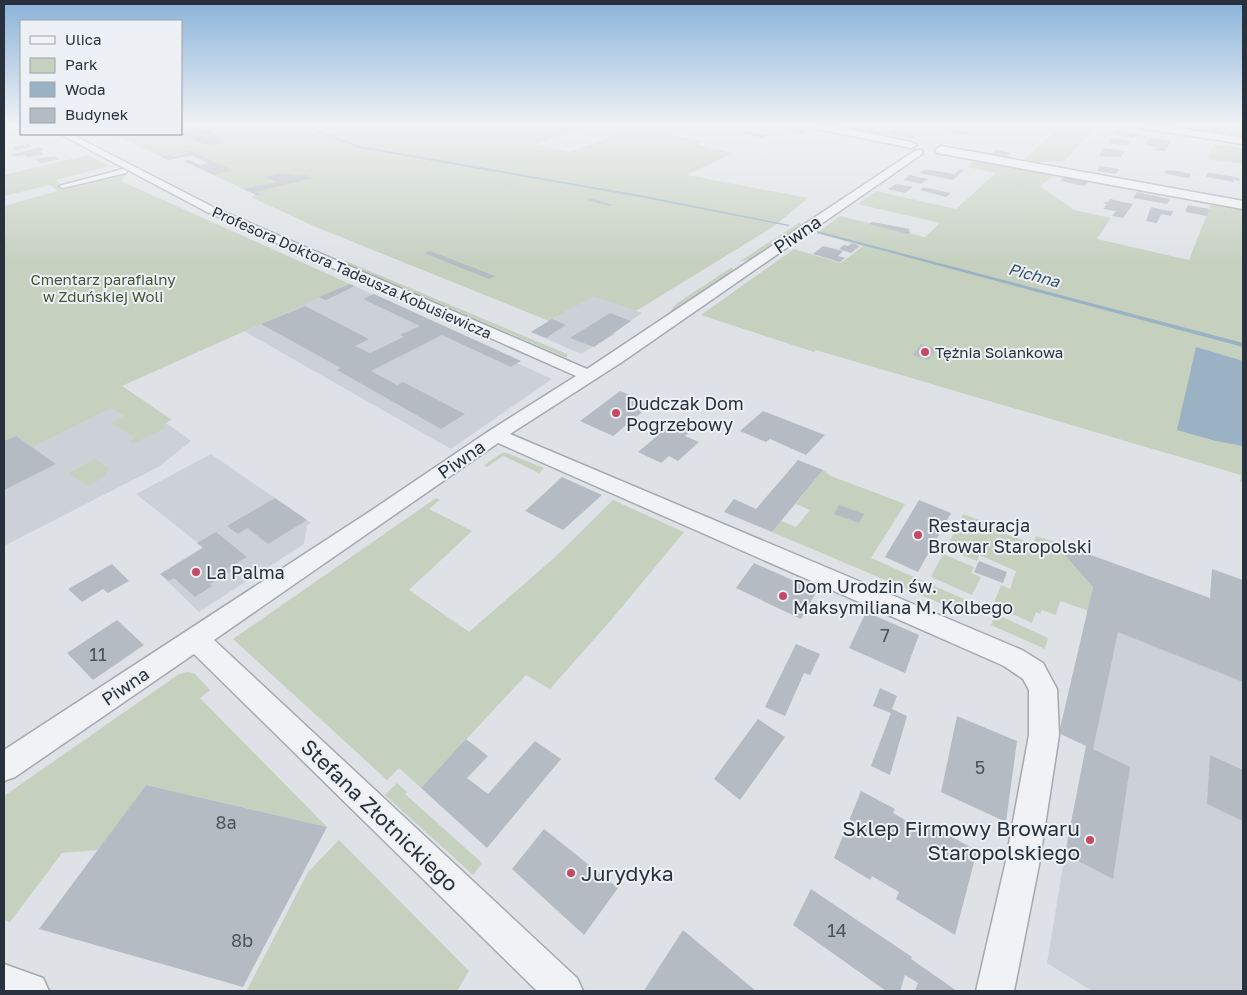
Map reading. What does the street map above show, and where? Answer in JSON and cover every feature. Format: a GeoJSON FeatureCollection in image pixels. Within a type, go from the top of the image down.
{"type":"FeatureCollection","features":[{"type":"Feature","properties":{"kind":"street","name":"Profesora Doktora Tadeusza Kobusiewicza"},"geometry":{"type":"LineString","coordinates":[[135,170],[211,210],[589,376]]}},
{"type":"Feature","properties":{"kind":"street","name":"Piwna"},"geometry":{"type":"LineString","coordinates":[[4,767],[496,435],[589,376],[883,170]]}},
{"type":"Feature","properties":{"kind":"street"},"geometry":{"type":"LineString","coordinates":[[1055,170],[1243,204]]}},
{"type":"Feature","properties":{"kind":"street"},"geometry":{"type":"LineString","coordinates":[[63,186],[123,171]]}},
{"type":"Feature","properties":{"kind":"street"},"geometry":{"type":"LineString","coordinates":[[496,435],[1013,658],[1033,671],[1043,689],[1044,735],[1022,865],[995,991]]}},
{"type":"Feature","properties":{"kind":"street","name":"Stefana Złotnickiego"},"geometry":{"type":"LineString","coordinates":[[195,638],[564,991]]}},
{"type":"Feature","properties":{"kind":"street"},"geometry":{"type":"LineString","coordinates":[[4,983],[30,991]]}},
{"type":"Feature","properties":{"kind":"shaded area"},"geometry":{"type":"Polygon","coordinates":[[[350,284],[521,361],[517,363],[552,379],[451,449],[244,331],[350,284]]]}},
{"type":"Feature","properties":{"kind":"shaded area"},"geometry":{"type":"Polygon","coordinates":[[[594,295],[642,313],[613,333],[615,334],[581,354],[531,332],[594,295]]]}},
{"type":"Feature","properties":{"kind":"shaded area"},"geometry":{"type":"Polygon","coordinates":[[[118,388],[191,441],[160,466],[4,546],[4,441],[118,388]]]}},
{"type":"Feature","properties":{"kind":"shaded area"},"geometry":{"type":"Polygon","coordinates":[[[211,454],[311,523],[307,525],[304,544],[199,612],[160,574],[203,547],[136,494],[211,454]]]}},
{"type":"Feature","properties":{"kind":"shaded area"},"geometry":{"type":"Polygon","coordinates":[[[1212,599],[1243,610],[1243,991],[1092,991],[1047,963],[1065,854],[1086,746],[1059,733],[1086,620],[1212,599]]]}},
{"type":"Feature","properties":{"kind":"green space","name":"Cmentarz parafialny w Zduńskiej Woli"},"geometry":{"type":"Polygon","coordinates":[[[23,170],[92,170],[56,180],[66,189],[126,175],[121,181],[350,284],[122,386],[172,420],[162,425],[166,428],[134,443],[128,442],[135,437],[111,423],[124,416],[111,408],[32,447],[16,436],[4,441],[4,206],[57,191],[50,185],[4,196],[4,175],[23,170]]]}},
{"type":"Feature","properties":{"kind":"green space"},"geometry":{"type":"Polygon","coordinates":[[[203,170],[696,170],[687,175],[808,198],[773,227],[636,311],[594,296],[549,321],[316,227],[251,197],[256,195],[203,170]]]}},
{"type":"Feature","properties":{"kind":"green space"},"geometry":{"type":"Polygon","coordinates":[[[984,170],[1031,170],[1055,175],[1040,186],[1074,210],[1111,218],[1097,239],[1189,260],[1211,204],[1243,208],[1243,482],[1240,482],[1241,475],[816,350],[814,352],[701,315],[794,249],[841,263],[863,246],[817,233],[840,216],[925,237],[940,223],[858,204],[876,191],[956,209],[996,173],[984,170]]]}},
{"type":"Feature","properties":{"kind":"green space"},"geometry":{"type":"Polygon","coordinates":[[[799,223],[803,224],[749,260],[740,261],[799,223]]]}},
{"type":"Feature","properties":{"kind":"green space"},"geometry":{"type":"Polygon","coordinates":[[[346,261],[567,354],[567,358],[343,262],[346,261]]]}},
{"type":"Feature","properties":{"kind":"green space"},"geometry":{"type":"Polygon","coordinates":[[[732,267],[733,271],[669,313],[676,304],[732,267]]]}},
{"type":"Feature","properties":{"kind":"green space"},"geometry":{"type":"Polygon","coordinates":[[[502,453],[507,453],[544,468],[539,473],[503,456],[487,467],[484,465],[502,453]]]}},
{"type":"Feature","properties":{"kind":"green space"},"geometry":{"type":"Polygon","coordinates":[[[95,459],[108,467],[101,479],[94,483],[88,486],[69,473],[95,459]]]}},
{"type":"Feature","properties":{"kind":"green space"},"geometry":{"type":"Polygon","coordinates":[[[823,470],[831,476],[905,504],[871,558],[973,603],[968,615],[772,532],[781,521],[796,527],[810,510],[796,504],[823,470]]]}},
{"type":"Feature","properties":{"kind":"green space"},"geometry":{"type":"Polygon","coordinates":[[[436,498],[440,500],[429,509],[472,531],[409,590],[469,632],[554,558],[613,500],[684,532],[612,619],[550,689],[526,675],[421,788],[399,768],[387,780],[233,639],[436,498]]]}},
{"type":"Feature","properties":{"kind":"green space"},"geometry":{"type":"Polygon","coordinates":[[[963,514],[992,525],[992,529],[1033,544],[1036,536],[1052,541],[1093,587],[1089,611],[1060,601],[1056,615],[1042,610],[1040,614],[1036,612],[1032,623],[993,605],[1001,585],[1010,589],[1016,571],[979,555],[977,561],[946,549],[963,514]]]}},
{"type":"Feature","properties":{"kind":"green space"},"geometry":{"type":"Polygon","coordinates":[[[943,554],[974,567],[971,573],[981,577],[972,595],[931,577],[943,554]]]}},
{"type":"Feature","properties":{"kind":"green space"},"geometry":{"type":"Polygon","coordinates":[[[996,614],[1048,638],[1045,649],[991,625],[996,614]]]}},
{"type":"Feature","properties":{"kind":"green space"},"geometry":{"type":"Polygon","coordinates":[[[188,672],[195,674],[210,690],[200,698],[327,827],[146,785],[98,850],[62,853],[10,922],[4,920],[4,796],[179,674],[188,672]]]}},
{"type":"Feature","properties":{"kind":"green space"},"geometry":{"type":"Polygon","coordinates":[[[397,783],[407,792],[405,794],[482,863],[473,875],[385,795],[397,783]]]}},
{"type":"Feature","properties":{"kind":"green space"},"geometry":{"type":"Polygon","coordinates":[[[339,840],[469,971],[457,991],[247,990],[308,872],[339,840]]]}},
{"type":"Feature","properties":{"kind":"water"},"geometry":{"type":"Polygon","coordinates":[[[1196,347],[1243,361],[1243,446],[1216,441],[1177,430],[1196,347]]]}},
{"type":"Feature","properties":{"kind":"building"},"geometry":{"type":"Polygon","coordinates":[[[204,170],[231,170],[214,175],[204,170]]]}},
{"type":"Feature","properties":{"kind":"building"},"geometry":{"type":"Polygon","coordinates":[[[923,170],[933,170],[954,174],[958,170],[964,170],[953,180],[920,173],[923,170]]]}},
{"type":"Feature","properties":{"kind":"building"},"geometry":{"type":"Polygon","coordinates":[[[1097,170],[1118,170],[1116,174],[1097,170]]]}},
{"type":"Feature","properties":{"kind":"building"},"geometry":{"type":"Polygon","coordinates":[[[1166,170],[1171,170],[1191,174],[1189,178],[1164,173],[1166,170]]]}},
{"type":"Feature","properties":{"kind":"building"},"geometry":{"type":"Polygon","coordinates":[[[280,173],[305,175],[313,178],[255,192],[261,194],[257,195],[243,189],[277,182],[265,177],[280,173]]]}},
{"type":"Feature","properties":{"kind":"building"},"geometry":{"type":"Polygon","coordinates":[[[1208,173],[1240,178],[1239,181],[1234,180],[1233,182],[1207,177],[1208,173]]]}},
{"type":"Feature","properties":{"kind":"building"},"geometry":{"type":"Polygon","coordinates":[[[910,175],[928,179],[921,184],[903,180],[910,175]]]}},
{"type":"Feature","properties":{"kind":"building"},"geometry":{"type":"Polygon","coordinates":[[[1064,176],[1089,181],[1085,186],[1060,181],[1064,176]]]}},
{"type":"Feature","properties":{"kind":"building"},"geometry":{"type":"Polygon","coordinates":[[[896,184],[913,187],[905,193],[888,189],[896,184]]]}},
{"type":"Feature","properties":{"kind":"building"},"geometry":{"type":"Polygon","coordinates":[[[923,187],[951,193],[946,197],[920,190],[923,187]]]}},
{"type":"Feature","properties":{"kind":"building"},"geometry":{"type":"Polygon","coordinates":[[[1137,192],[1170,199],[1167,204],[1133,198],[1137,192]]]}},
{"type":"Feature","properties":{"kind":"building"},"geometry":{"type":"Polygon","coordinates":[[[591,198],[613,205],[609,206],[587,200],[591,198]]]}},
{"type":"Feature","properties":{"kind":"building"},"geometry":{"type":"Polygon","coordinates":[[[1110,199],[1133,204],[1123,218],[1112,216],[1116,211],[1103,209],[1107,204],[1103,203],[1108,202],[1110,199]]]}},
{"type":"Feature","properties":{"kind":"building"},"geometry":{"type":"Polygon","coordinates":[[[1188,205],[1209,209],[1207,216],[1185,212],[1188,205]]]}},
{"type":"Feature","properties":{"kind":"building"},"geometry":{"type":"Polygon","coordinates":[[[1151,207],[1173,211],[1171,216],[1161,214],[1157,223],[1146,221],[1151,207]]]}},
{"type":"Feature","properties":{"kind":"building"},"geometry":{"type":"Polygon","coordinates":[[[872,222],[910,229],[908,231],[911,232],[908,234],[869,224],[872,222]]]}},
{"type":"Feature","properties":{"kind":"building"},"geometry":{"type":"Polygon","coordinates":[[[852,243],[860,246],[851,253],[839,249],[844,245],[848,246],[852,243]]]}},
{"type":"Feature","properties":{"kind":"building"},"geometry":{"type":"Polygon","coordinates":[[[823,246],[843,251],[838,256],[845,258],[840,262],[813,254],[823,246]]]}},
{"type":"Feature","properties":{"kind":"building"},"geometry":{"type":"Polygon","coordinates":[[[430,251],[495,276],[489,279],[424,253],[430,251]]]}},
{"type":"Feature","properties":{"kind":"building"},"geometry":{"type":"Polygon","coordinates":[[[350,284],[355,286],[326,300],[319,297],[350,284]]]}},
{"type":"Feature","properties":{"kind":"building"},"geometry":{"type":"Polygon","coordinates":[[[374,294],[521,361],[511,367],[442,335],[371,371],[397,385],[403,382],[465,414],[441,429],[337,370],[341,368],[261,324],[305,306],[369,339],[355,346],[370,353],[404,337],[400,335],[420,326],[363,299],[374,294]]]}},
{"type":"Feature","properties":{"kind":"building"},"geometry":{"type":"Polygon","coordinates":[[[610,313],[631,321],[594,347],[570,338],[610,313]]]}},
{"type":"Feature","properties":{"kind":"building"},"geometry":{"type":"Polygon","coordinates":[[[552,319],[566,325],[546,338],[531,332],[552,319]]]}},
{"type":"Feature","properties":{"kind":"building","name":"Tężnia Solankowa"},"geometry":{"type":"Polygon","coordinates":[[[921,344],[936,349],[928,360],[913,355],[921,344]]]}},
{"type":"Feature","properties":{"kind":"building","name":"Dudczak Dom Pogrzebowy"},"geometry":{"type":"Polygon","coordinates":[[[620,391],[652,404],[613,436],[580,421],[620,391]]]}},
{"type":"Feature","properties":{"kind":"building"},"geometry":{"type":"Polygon","coordinates":[[[763,411],[825,435],[806,455],[770,439],[766,442],[740,431],[763,411]]]}},
{"type":"Feature","properties":{"kind":"building"},"geometry":{"type":"Polygon","coordinates":[[[676,420],[694,428],[685,436],[699,442],[678,461],[669,456],[661,463],[638,452],[676,420]]]}},
{"type":"Feature","properties":{"kind":"building"},"geometry":{"type":"Polygon","coordinates":[[[16,436],[56,464],[4,490],[4,441],[16,436]]]}},
{"type":"Feature","properties":{"kind":"building"},"geometry":{"type":"Polygon","coordinates":[[[798,460],[823,470],[772,532],[724,512],[734,499],[756,509],[798,460]]]}},
{"type":"Feature","properties":{"kind":"building"},"geometry":{"type":"Polygon","coordinates":[[[562,477],[602,495],[563,530],[525,511],[562,477]]]}},
{"type":"Feature","properties":{"kind":"building"},"geometry":{"type":"Polygon","coordinates":[[[275,498],[307,520],[268,544],[247,528],[238,534],[227,526],[275,498]]]}},
{"type":"Feature","properties":{"kind":"building","name":"Restauracja Browar Staropolski"},"geometry":{"type":"Polygon","coordinates":[[[919,500],[951,513],[918,572],[885,557],[919,500]]]}},
{"type":"Feature","properties":{"kind":"building"},"geometry":{"type":"Polygon","coordinates":[[[839,505],[864,514],[859,523],[834,514],[839,505]]]}},
{"type":"Feature","properties":{"kind":"building","name":"La Palma"},"geometry":{"type":"Polygon","coordinates":[[[216,532],[247,557],[228,568],[231,571],[210,584],[212,586],[195,597],[174,578],[169,581],[160,574],[203,548],[197,543],[216,532]]]}},
{"type":"Feature","properties":{"kind":"building"},"geometry":{"type":"Polygon","coordinates":[[[1052,541],[1210,598],[1212,569],[1243,580],[1243,682],[1118,632],[1093,749],[1130,767],[1113,879],[1065,854],[1086,746],[1059,733],[1093,587],[1052,541]]]}},
{"type":"Feature","properties":{"kind":"building"},"geometry":{"type":"Polygon","coordinates":[[[979,561],[1007,572],[1003,583],[974,572],[979,561]]]}},
{"type":"Feature","properties":{"kind":"building"},"geometry":{"type":"Polygon","coordinates":[[[754,563],[817,591],[801,619],[736,588],[754,563]]]}},
{"type":"Feature","properties":{"kind":"building"},"geometry":{"type":"Polygon","coordinates":[[[112,564],[129,581],[108,593],[103,589],[82,602],[68,589],[112,564]]]}},
{"type":"Feature","properties":{"kind":"building"},"geometry":{"type":"Polygon","coordinates":[[[866,612],[919,635],[905,673],[849,648],[866,612]]]}},
{"type":"Feature","properties":{"kind":"building"},"geometry":{"type":"Polygon","coordinates":[[[117,620],[144,645],[93,680],[67,653],[117,620]]]}},
{"type":"Feature","properties":{"kind":"building"},"geometry":{"type":"Polygon","coordinates":[[[796,644],[820,654],[810,675],[804,673],[785,716],[765,707],[796,644]]]}},
{"type":"Feature","properties":{"kind":"building"},"geometry":{"type":"Polygon","coordinates":[[[880,688],[897,696],[892,709],[907,716],[890,775],[871,766],[891,713],[873,706],[880,688]]]}},
{"type":"Feature","properties":{"kind":"building"},"geometry":{"type":"Polygon","coordinates":[[[957,716],[1017,741],[1006,822],[941,792],[957,716]]]}},
{"type":"Feature","properties":{"kind":"building"},"geometry":{"type":"Polygon","coordinates":[[[758,719],[785,737],[740,800],[714,779],[758,719]]]}},
{"type":"Feature","properties":{"kind":"building"},"geometry":{"type":"Polygon","coordinates":[[[466,739],[488,756],[467,778],[488,794],[535,741],[561,759],[487,848],[421,788],[466,739]]]}},
{"type":"Feature","properties":{"kind":"building"},"geometry":{"type":"Polygon","coordinates":[[[1210,755],[1243,770],[1243,821],[1207,804],[1210,755]]]}},
{"type":"Feature","properties":{"kind":"building"},"geometry":{"type":"Polygon","coordinates":[[[146,785],[327,827],[243,987],[39,929],[146,785]]]}},
{"type":"Feature","properties":{"kind":"building"},"geometry":{"type":"Polygon","coordinates":[[[861,791],[895,809],[893,813],[924,831],[927,823],[977,851],[955,935],[896,899],[899,892],[872,876],[870,880],[834,858],[861,791]]]}},
{"type":"Feature","properties":{"kind":"building"},"geometry":{"type":"Polygon","coordinates":[[[544,829],[618,888],[584,935],[512,869],[544,829]]]}},
{"type":"Feature","properties":{"kind":"building"},"geometry":{"type":"Polygon","coordinates":[[[811,889],[912,957],[911,959],[957,991],[915,991],[918,983],[905,975],[900,991],[886,991],[793,925],[811,889]]]}},
{"type":"Feature","properties":{"kind":"building"},"geometry":{"type":"Polygon","coordinates":[[[683,930],[756,991],[647,991],[645,989],[683,930]]]}},
{"type":"Feature","properties":{"kind":"waterway","name":"Pichna"},"geometry":{"type":"LineString","coordinates":[[491,170],[645,197],[788,225]]}},
{"type":"Feature","properties":{"kind":"waterway","name":"Pichna"},"geometry":{"type":"LineString","coordinates":[[818,232],[1243,345]]}},
{"type":"Feature","properties":{"kind":"place","name":"Tężnia Solankowa"},"geometry":{"type":"Point","coordinates":[925,352]}},
{"type":"Feature","properties":{"kind":"place","name":"Dudczak Dom Pogrzebowy"},"geometry":{"type":"Point","coordinates":[616,413]}},
{"type":"Feature","properties":{"kind":"place","name":"Restauracja Browar Staropolski"},"geometry":{"type":"Point","coordinates":[918,535]}},
{"type":"Feature","properties":{"kind":"place","name":"La Palma"},"geometry":{"type":"Point","coordinates":[196,572]}},
{"type":"Feature","properties":{"kind":"place","name":"Dom Urodzin św. Maksymiliana M. Kolbego"},"geometry":{"type":"Point","coordinates":[783,596]}},
{"type":"Feature","properties":{"kind":"place","name":"Sklep Firmowy Browaru Staropolskiego"},"geometry":{"type":"Point","coordinates":[1090,840]}},
{"type":"Feature","properties":{"kind":"place","name":"Jurydyka"},"geometry":{"type":"Point","coordinates":[571,873]}}]}
